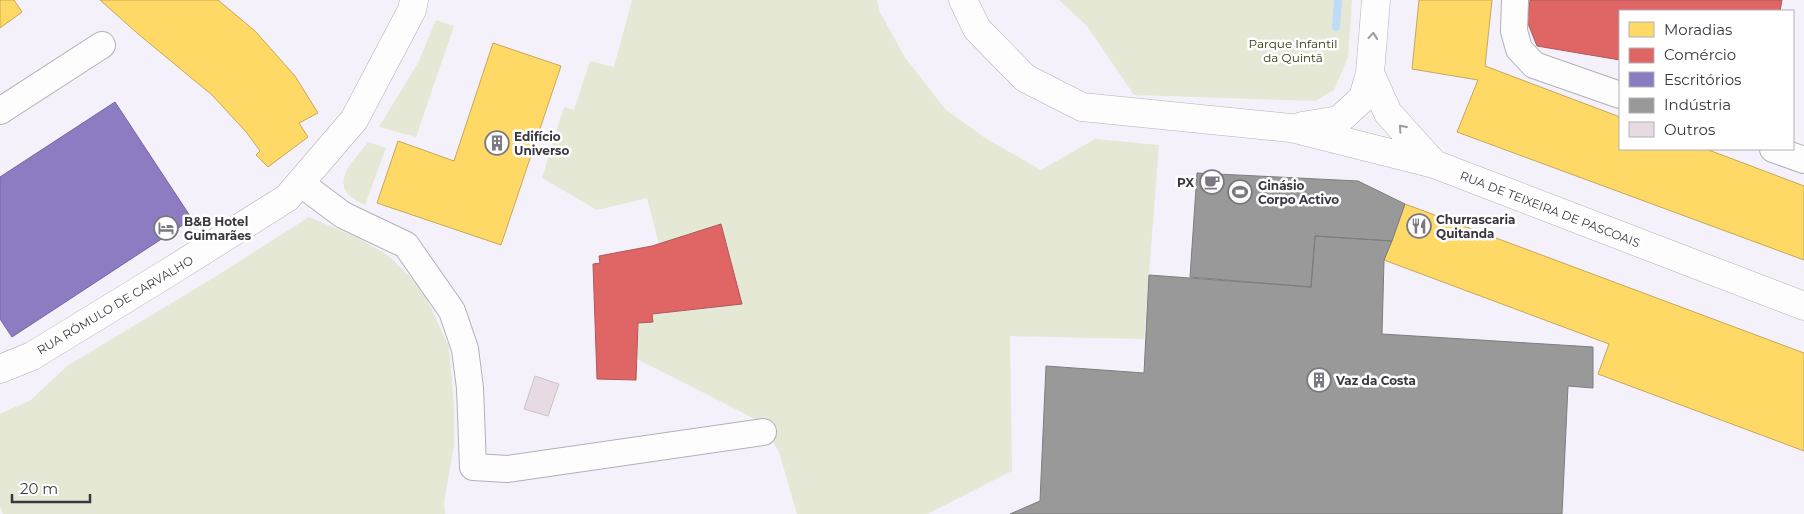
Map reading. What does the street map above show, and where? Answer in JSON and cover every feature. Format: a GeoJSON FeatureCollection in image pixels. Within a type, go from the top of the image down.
{"type":"FeatureCollection","features":[{"type":"Feature","properties":{"kind":"street","name":"RUA RÓMULO DE CARVALHO"},"geometry":{"type":"LineString","coordinates":[[0,370],[32,356],[287,198],[354,120],[412,10],[414,0]]}},
{"type":"Feature","properties":{"kind":"street"},"geometry":{"type":"LineString","coordinates":[[963,0],[977,29],[1025,78],[1082,107],[1290,128],[1339,120],[1363,98],[1370,73],[1376,0]]}},
{"type":"Feature","properties":{"kind":"street"},"geometry":{"type":"LineString","coordinates":[[1515,0],[1514,32],[1519,49],[1534,65],[1619,95]]}},
{"type":"Feature","properties":{"kind":"street"},"geometry":{"type":"LineString","coordinates":[[0,110],[102,45]]}},
{"type":"Feature","properties":{"kind":"street"},"geometry":{"type":"LineString","coordinates":[[1370,73],[1388,113],[1434,164]]}},
{"type":"Feature","properties":{"kind":"street"},"geometry":{"type":"LineString","coordinates":[[1592,85],[1619,90]]}},
{"type":"Feature","properties":{"kind":"street","name":"RUA DE TEIXEIRA DE PASCOAIS"},"geometry":{"type":"LineString","coordinates":[[1290,128],[1434,164],[1804,306]]}},
{"type":"Feature","properties":{"kind":"street"},"geometry":{"type":"LineString","coordinates":[[1776,150],[1804,160]]}},
{"type":"Feature","properties":{"kind":"street"},"geometry":{"type":"LineString","coordinates":[[300,183],[343,215],[406,246],[452,311],[465,349],[470,388],[473,466],[508,469],[763,432]]}},
{"type":"Feature","properties":{"kind":"green space"},"geometry":{"type":"Polygon","coordinates":[[[632,0],[877,0],[880,12],[904,56],[945,109],[985,138],[1041,170],[1095,139],[1159,145],[1144,339],[1010,336],[1012,471],[927,514],[797,514],[779,452],[761,422],[637,359],[638,323],[653,322],[652,314],[742,304],[721,225],[659,244],[647,198],[597,210],[542,178],[564,107],[574,110],[590,61],[614,67],[632,0]]]}},
{"type":"Feature","properties":{"kind":"green space","name":"Parque Infantil da Quintã"},"geometry":{"type":"Polygon","coordinates":[[[1059,0],[1352,0],[1348,57],[1334,90],[1315,101],[1134,95],[1087,26],[1059,0]]]}},
{"type":"Feature","properties":{"kind":"green space"},"geometry":{"type":"Polygon","coordinates":[[[436,20],[454,26],[416,137],[379,127],[418,63],[436,20]]]}},
{"type":"Feature","properties":{"kind":"green space"},"geometry":{"type":"Polygon","coordinates":[[[368,142],[386,148],[365,205],[348,194],[344,188],[344,181],[349,167],[368,142]]]}},
{"type":"Feature","properties":{"kind":"green space"},"geometry":{"type":"Polygon","coordinates":[[[309,217],[358,238],[389,256],[422,289],[449,347],[454,407],[454,446],[444,502],[445,514],[3,514],[0,506],[0,414],[31,400],[67,366],[210,280],[309,217]]]}},
{"type":"Feature","properties":{"kind":"building: Moradias"},"geometry":{"type":"Polygon","coordinates":[[[0,0],[14,0],[22,12],[0,28],[0,0]]]}},
{"type":"Feature","properties":{"kind":"building: Moradias"},"geometry":{"type":"Polygon","coordinates":[[[100,0],[218,0],[255,31],[295,76],[318,113],[299,123],[308,137],[268,167],[256,155],[260,151],[247,133],[212,95],[100,0]]]}},
{"type":"Feature","properties":{"kind":"building: Moradias"},"geometry":{"type":"Polygon","coordinates":[[[1419,0],[1492,0],[1485,66],[1619,117],[1619,150],[1709,150],[1804,186],[1804,260],[1457,132],[1478,80],[1412,69],[1419,0]]]}},
{"type":"Feature","properties":{"kind":"building: Moradias","name":"Edifício Universo"},"geometry":{"type":"Polygon","coordinates":[[[493,43],[561,66],[501,245],[377,203],[398,141],[454,161],[493,43]]]}},
{"type":"Feature","properties":{"kind":"building: Moradias"},"geometry":{"type":"Polygon","coordinates":[[[1405,204],[1804,353],[1804,451],[1598,374],[1609,344],[1384,260],[1405,204]]]}},
{"type":"Feature","properties":{"kind":"building: Comércio"},"geometry":{"type":"Polygon","coordinates":[[[1530,0],[1782,0],[1780,10],[1619,10],[1619,60],[1537,46],[1527,21],[1530,0]]]}},
{"type":"Feature","properties":{"kind":"building: Comércio"},"geometry":{"type":"Polygon","coordinates":[[[721,224],[742,304],[652,314],[653,322],[638,323],[636,380],[597,379],[593,264],[600,263],[599,256],[652,246],[721,224]]]}},
{"type":"Feature","properties":{"kind":"building: Escritórios"},"geometry":{"type":"Polygon","coordinates":[[[115,102],[192,219],[12,337],[0,319],[0,177],[115,102]]]}},
{"type":"Feature","properties":{"kind":"building: Indústria"},"geometry":{"type":"Polygon","coordinates":[[[1197,173],[1358,181],[1405,204],[1392,241],[1315,236],[1311,287],[1190,277],[1197,173]]]}},
{"type":"Feature","properties":{"kind":"building: Indústria","name":"Vaz da Costa"},"geometry":{"type":"Polygon","coordinates":[[[1315,236],[1392,241],[1384,260],[1382,334],[1593,347],[1593,388],[1568,386],[1562,514],[1010,514],[1040,501],[1046,366],[1144,373],[1149,275],[1311,287],[1315,236]]]}},
{"type":"Feature","properties":{"kind":"building: Outros"},"geometry":{"type":"Polygon","coordinates":[[[535,376],[559,384],[548,416],[524,409],[535,376]]]}},
{"type":"Feature","properties":{"kind":"waterway"},"geometry":{"type":"LineString","coordinates":[[1336,27],[1338,0]]}},
{"type":"Feature","properties":{"kind":"place","name":"Edifício Universo"},"geometry":{"type":"Point","coordinates":[497,143]}},
{"type":"Feature","properties":{"kind":"place","name":"PX"},"geometry":{"type":"Point","coordinates":[1212,182]}},
{"type":"Feature","properties":{"kind":"place","name":"Ginásio Corpo Activo"},"geometry":{"type":"Point","coordinates":[1240,192]}},
{"type":"Feature","properties":{"kind":"place","name":"Churrascaria Quitanda"},"geometry":{"type":"Point","coordinates":[1419,226]}},
{"type":"Feature","properties":{"kind":"place","name":"B&B Hotel Guimarães"},"geometry":{"type":"Point","coordinates":[166,228]}},
{"type":"Feature","properties":{"kind":"place","name":"Vaz da Costa"},"geometry":{"type":"Point","coordinates":[1319,380]}}]}
